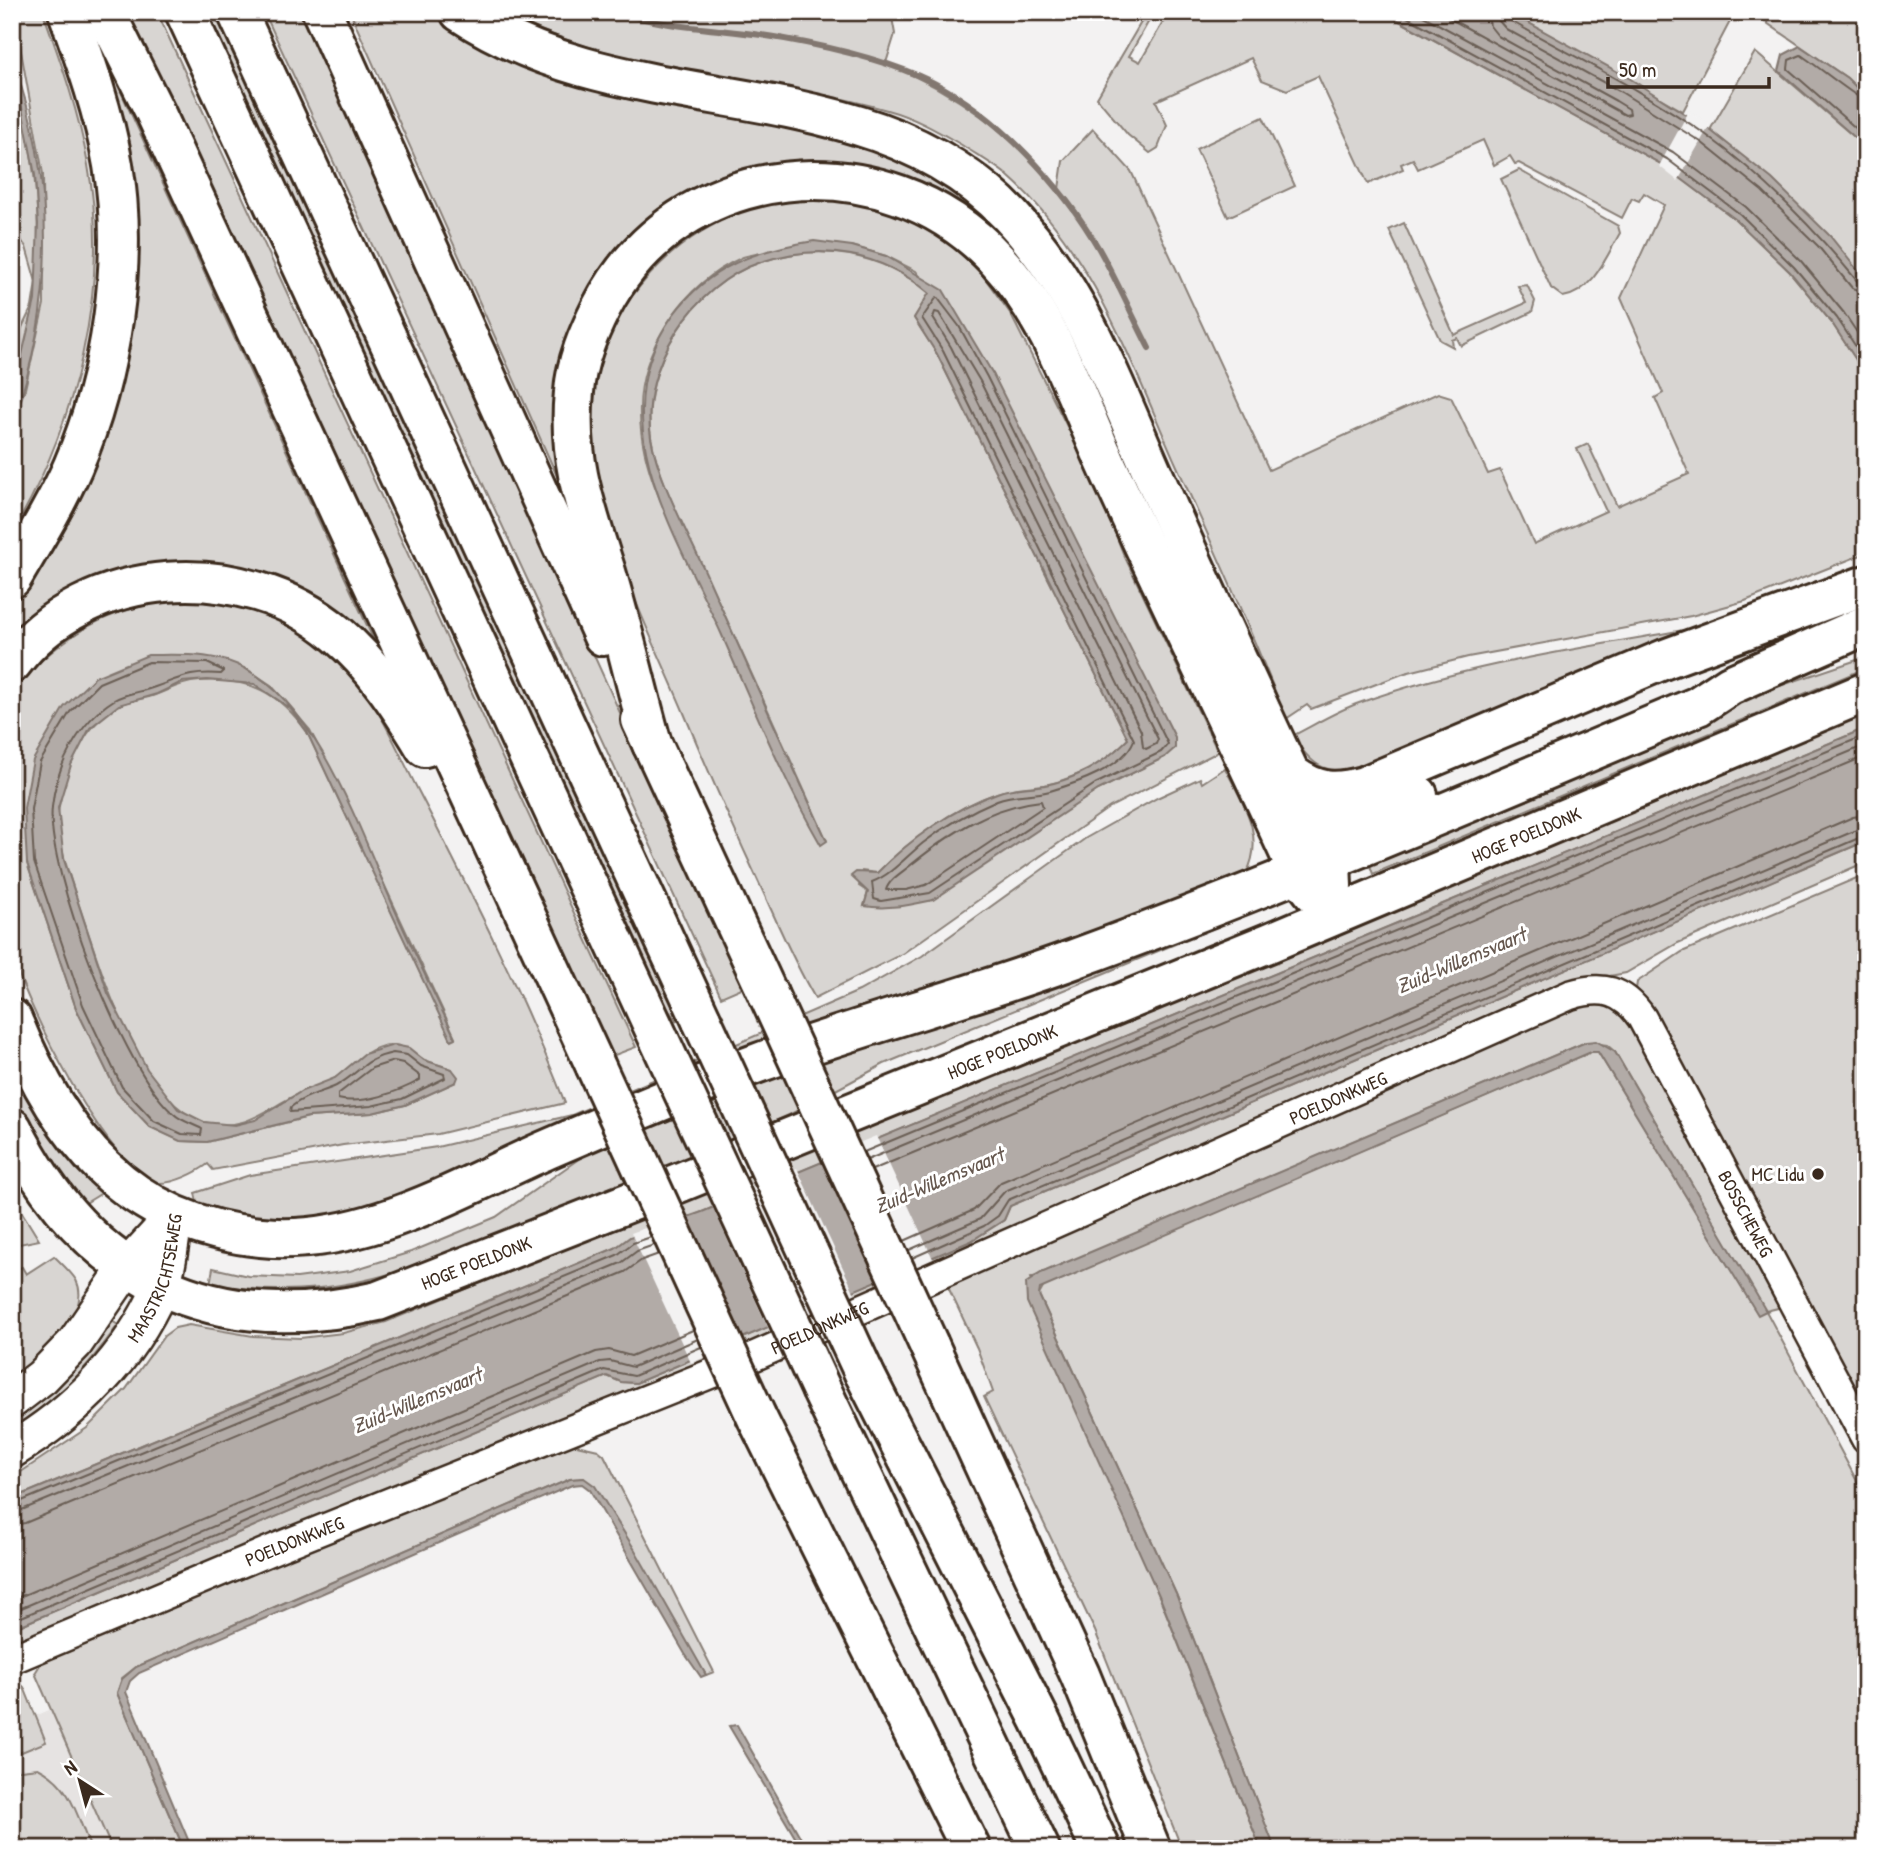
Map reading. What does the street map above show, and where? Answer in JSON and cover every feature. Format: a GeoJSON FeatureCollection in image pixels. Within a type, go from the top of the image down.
{"type":"FeatureCollection","features":[{"type":"Feature","properties":{"kind":"highway"},"geometry":{"type":"LineString","coordinates":[[12,578],[53,507],[73,465],[92,412],[112,320],[119,262],[113,165],[91,76],[68,12]]}},
{"type":"Feature","properties":{"kind":"highway"},"geometry":{"type":"LineString","coordinates":[[105,12],[155,112],[757,1418],[971,1849]]}},
{"type":"Feature","properties":{"kind":"highway"},"geometry":{"type":"LineString","coordinates":[[186,12],[822,1391],[1040,1849]]}},
{"type":"Feature","properties":{"kind":"highway"},"geometry":{"type":"LineString","coordinates":[[237,12],[864,1373],[1040,1720],[1101,1849]]}},
{"type":"Feature","properties":{"kind":"highway"},"geometry":{"type":"LineString","coordinates":[[322,12],[652,744],[1080,1675],[1151,1849]]}},
{"type":"Feature","properties":{"kind":"highway"},"geometry":{"type":"LineString","coordinates":[[460,12],[517,44],[621,79],[770,103],[877,132],[915,147],[954,169],[996,201],[1055,270],[1093,338],[1300,792],[1315,867]]}},
{"type":"Feature","properties":{"kind":"highway"},"geometry":{"type":"LineString","coordinates":[[652,744],[606,573],[583,508],[573,457],[574,386],[582,353],[610,291],[634,260],[661,233],[695,210],[731,192],[772,182],[813,178],[853,182],[899,194],[931,208],[964,230],[997,260],[1028,300],[1056,349],[1109,471],[1315,867],[1333,916]]}},
{"type":"Feature","properties":{"kind":"highway"},"geometry":{"type":"LineString","coordinates":[[12,663],[48,627],[80,607],[111,593],[144,584],[210,581],[243,587],[293,605],[336,633],[388,689],[523,911]]}},
{"type":"Feature","properties":{"kind":"highway"},"geometry":{"type":"LineString","coordinates":[[1300,792],[1318,790],[1332,793],[1364,786],[1665,659],[1866,584]]}},
{"type":"Feature","properties":{"kind":"highway"},"geometry":{"type":"LineString","coordinates":[[1300,792],[1341,820],[1372,814],[1726,665],[1866,617]]}},
{"type":"Feature","properties":{"kind":"highway"},"geometry":{"type":"LineString","coordinates":[[1698,706],[1730,685],[1866,625]]}},
{"type":"Feature","properties":{"kind":"highway"},"geometry":{"type":"LineString","coordinates":[[12,1019],[34,1074],[76,1138],[133,1192],[175,1215],[234,1234],[292,1239],[341,1232],[374,1223],[758,1063],[1069,961],[1315,867],[1698,706],[1866,649]]}},
{"type":"Feature","properties":{"kind":"highway","name":"HOGE POELDONK"},"geometry":{"type":"LineString","coordinates":[[12,1128],[46,1187],[64,1210],[127,1267],[161,1287],[207,1303],[258,1312],[299,1314],[378,1301],[676,1184],[1333,916],[1866,692]]}},
{"type":"Feature","properties":{"kind":"main road","name":"MAASTRICHTSEWEG"},"geometry":{"type":"LineString","coordinates":[[12,1400],[42,1377],[75,1343],[127,1267],[175,1215]]}},
{"type":"Feature","properties":{"kind":"main road","name":"MAASTRICHTSEWEG"},"geometry":{"type":"LineString","coordinates":[[12,1450],[72,1408],[105,1375],[128,1343],[161,1287],[175,1215]]}},
{"type":"Feature","properties":{"kind":"street","name":"POELDONKWEG"},"geometry":{"type":"LineString","coordinates":[[12,1659],[281,1546],[755,1356],[1570,995],[1604,989],[1621,994]]}},
{"type":"Feature","properties":{"kind":"street","name":"BOSSCHEWEG"},"geometry":{"type":"LineString","coordinates":[[1621,994],[1642,1018],[1866,1439]]}},
{"type":"Feature","properties":{"kind":"shaded area"},"geometry":{"type":"Polygon","coordinates":[[[14,12],[43,12],[63,69],[88,165],[94,212],[95,260],[91,308],[70,402],[54,448],[12,533],[12,424],[25,389],[44,304],[43,174],[14,12]]]}},
{"type":"Feature","properties":{"kind":"shaded area"},"geometry":{"type":"Polygon","coordinates":[[[126,12],[157,12],[636,1047],[612,1056],[126,12]]]}},
{"type":"Feature","properties":{"kind":"shaded area"},"geometry":{"type":"Polygon","coordinates":[[[203,12],[218,12],[638,920],[670,993],[677,1022],[660,998],[203,12]]]}},
{"type":"Feature","properties":{"kind":"shaded area"},"geometry":{"type":"Polygon","coordinates":[[[264,12],[303,12],[744,987],[721,997],[264,12]]]}},
{"type":"Feature","properties":{"kind":"shaded area"},"geometry":{"type":"Polygon","coordinates":[[[350,12],[444,12],[721,105],[912,160],[979,209],[1013,247],[1071,341],[1184,574],[1062,345],[935,200],[728,186],[584,320],[582,532],[350,12]]]}},
{"type":"Feature","properties":{"kind":"shaded area"},"geometry":{"type":"Polygon","coordinates":[[[501,12],[891,12],[895,34],[886,63],[935,87],[980,116],[1021,149],[1059,189],[1063,161],[1093,129],[1131,171],[1269,470],[1438,393],[1451,397],[1488,474],[1500,470],[1534,544],[1606,511],[1577,449],[1588,444],[1617,506],[1689,474],[1655,398],[1663,393],[1621,298],[1664,205],[1644,193],[1639,201],[1632,198],[1622,218],[1519,163],[1515,164],[1510,156],[1494,165],[1483,140],[1418,169],[1413,159],[1401,164],[1403,169],[1368,184],[1318,76],[1287,90],[1262,80],[1251,58],[1156,101],[1167,125],[1158,148],[1150,153],[1128,135],[1097,98],[1147,12],[1154,12],[1129,56],[1140,62],[1169,12],[1383,12],[1663,165],[1735,219],[1790,272],[1832,323],[1866,375],[1866,553],[1745,601],[1691,616],[1468,657],[1405,673],[1311,709],[1307,705],[1286,719],[1232,590],[1107,310],[1064,238],[1038,206],[1008,176],[951,139],[897,113],[789,88],[641,61],[546,33],[501,12]]]}},
{"type":"Feature","properties":{"kind":"shaded area"},"geometry":{"type":"Polygon","coordinates":[[[1509,12],[1735,12],[1683,111],[1509,12]]]}},
{"type":"Feature","properties":{"kind":"shaded area"},"geometry":{"type":"Polygon","coordinates":[[[1770,12],[1866,12],[1866,97],[1847,78],[1767,23],[1770,12]]]}},
{"type":"Feature","properties":{"kind":"shaded area"},"geometry":{"type":"Polygon","coordinates":[[[1755,52],[1866,147],[1866,281],[1792,201],[1710,130],[1755,52]]]}},
{"type":"Feature","properties":{"kind":"shaded area"},"geometry":{"type":"Polygon","coordinates":[[[110,68],[388,671],[211,575],[12,652],[12,607],[65,515],[106,419],[105,70],[110,68]]]}},
{"type":"Feature","properties":{"kind":"shaded area"},"geometry":{"type":"Polygon","coordinates":[[[12,76],[31,155],[36,196],[36,281],[26,247],[12,228],[12,76]]]}},
{"type":"Feature","properties":{"kind":"shaded area"},"geometry":{"type":"Polygon","coordinates":[[[1263,117],[1295,186],[1228,217],[1196,149],[1263,117]]]}},
{"type":"Feature","properties":{"kind":"shaded area"},"geometry":{"type":"Polygon","coordinates":[[[1519,170],[1618,226],[1620,233],[1598,272],[1591,281],[1573,294],[1563,297],[1551,288],[1501,179],[1519,170]]]}},
{"type":"Feature","properties":{"kind":"shaded area"},"geometry":{"type":"Polygon","coordinates":[[[776,200],[849,200],[892,211],[922,225],[952,246],[981,273],[1010,313],[1096,484],[1123,553],[1218,752],[1110,807],[902,954],[815,998],[792,956],[711,778],[639,609],[601,499],[592,443],[594,389],[609,336],[640,286],[669,255],[685,243],[718,222],[776,200]],[[852,246],[778,251],[741,258],[701,284],[683,302],[656,343],[641,390],[642,439],[655,487],[827,841],[674,507],[651,437],[650,410],[654,383],[663,356],[677,331],[694,308],[714,289],[737,273],[761,262],[806,253],[850,255],[891,268],[930,293],[914,318],[937,354],[1128,739],[1108,759],[1083,772],[1045,785],[1003,791],[981,799],[918,837],[877,873],[862,871],[859,886],[868,892],[864,906],[961,880],[1098,790],[1165,757],[993,374],[916,271],[886,256],[852,246]]]}},
{"type":"Feature","properties":{"kind":"shaded area"},"geometry":{"type":"Polygon","coordinates":[[[1404,223],[1454,335],[1526,303],[1518,286],[1527,285],[1535,301],[1532,312],[1461,346],[1457,338],[1452,340],[1453,347],[1440,340],[1389,230],[1404,223]]]}},
{"type":"Feature","properties":{"kind":"shaded area"},"geometry":{"type":"Polygon","coordinates":[[[35,288],[32,318],[12,397],[12,348],[32,307],[35,288]]]}},
{"type":"Feature","properties":{"kind":"shaded area"},"geometry":{"type":"Polygon","coordinates":[[[182,600],[258,612],[277,618],[311,636],[343,662],[369,697],[391,735],[515,985],[565,1103],[438,1134],[343,1145],[213,1170],[208,1164],[185,1177],[166,1183],[141,1175],[118,1153],[71,1082],[49,1042],[18,972],[12,950],[12,689],[50,653],[88,626],[131,609],[182,600]],[[245,668],[95,677],[27,863],[76,1008],[117,1092],[150,1127],[181,1141],[207,1142],[309,1117],[372,1113],[405,1105],[456,1082],[452,1069],[427,1061],[403,1047],[385,1045],[369,1052],[326,1083],[296,1095],[253,1118],[230,1125],[204,1122],[181,1110],[161,1090],[143,1063],[112,1000],[73,889],[59,832],[59,806],[66,777],[79,748],[96,723],[124,703],[182,684],[234,682],[248,685],[274,697],[307,732],[451,1039],[455,1037],[310,730],[271,685],[245,668]]]}},
{"type":"Feature","properties":{"kind":"shaded area"},"geometry":{"type":"Polygon","coordinates":[[[1695,628],[1365,768],[1340,770],[1322,767],[1308,756],[1292,736],[1350,706],[1441,678],[1525,658],[1695,628]]]}},
{"type":"Feature","properties":{"kind":"shaded area"},"geometry":{"type":"Polygon","coordinates":[[[1866,657],[1866,668],[1373,874],[1367,857],[1741,699],[1866,657]]]}},
{"type":"Feature","properties":{"kind":"shaded area"},"geometry":{"type":"Polygon","coordinates":[[[1866,712],[1866,728],[12,1499],[12,1478],[87,1428],[126,1389],[164,1336],[175,1328],[189,1325],[253,1336],[300,1338],[343,1333],[386,1322],[1866,712]]]}},
{"type":"Feature","properties":{"kind":"shaded area"},"geometry":{"type":"Polygon","coordinates":[[[1225,768],[1245,807],[1253,833],[1252,860],[1246,874],[408,1196],[328,1217],[275,1223],[249,1221],[223,1214],[197,1202],[195,1193],[250,1175],[437,1147],[572,1115],[859,991],[922,956],[1086,838],[1157,798],[1200,778],[1202,783],[1225,768]]]}},
{"type":"Feature","properties":{"kind":"shaded area"},"geometry":{"type":"Polygon","coordinates":[[[1866,841],[1866,862],[1678,943],[1626,973],[1582,981],[945,1265],[12,1651],[12,1629],[607,1376],[621,1382],[636,1383],[971,1241],[1004,1220],[1010,1206],[1866,841]]]}},
{"type":"Feature","properties":{"kind":"shaded area"},"geometry":{"type":"Polygon","coordinates":[[[1866,874],[1866,1421],[1636,989],[1637,982],[1682,952],[1866,874]]]}},
{"type":"Feature","properties":{"kind":"shaded area"},"geometry":{"type":"Polygon","coordinates":[[[1237,908],[1241,917],[884,1064],[789,1115],[677,1163],[416,1266],[364,1281],[314,1288],[264,1290],[210,1284],[213,1268],[248,1276],[297,1278],[350,1271],[411,1252],[496,1217],[590,1151],[647,1124],[1237,908]]]}},
{"type":"Feature","properties":{"kind":"shaded area"},"geometry":{"type":"Polygon","coordinates":[[[1591,999],[1625,1012],[1786,1306],[1766,1311],[1866,1498],[1866,1849],[1275,1849],[1176,1594],[1039,1295],[1044,1286],[1591,1052],[1598,1052],[1758,1314],[1765,1311],[1615,1052],[1607,1045],[1586,1042],[1031,1278],[1261,1849],[1182,1849],[1095,1631],[984,1397],[993,1392],[977,1348],[948,1287],[1317,1117],[1591,999]]]}},
{"type":"Feature","properties":{"kind":"shaded area"},"geometry":{"type":"Polygon","coordinates":[[[12,1051],[110,1188],[84,1204],[53,1164],[24,1119],[12,1084],[12,1051]]]}},
{"type":"Feature","properties":{"kind":"shaded area"},"geometry":{"type":"Polygon","coordinates":[[[12,1196],[39,1240],[14,1245],[12,1251],[12,1196]]]}},
{"type":"Feature","properties":{"kind":"shaded area"},"geometry":{"type":"Polygon","coordinates":[[[54,1256],[76,1280],[79,1294],[77,1308],[70,1322],[48,1348],[12,1378],[12,1271],[22,1267],[26,1274],[54,1256]]]}},
{"type":"Feature","properties":{"kind":"shaded area"},"geometry":{"type":"Polygon","coordinates":[[[109,1319],[118,1325],[83,1369],[43,1408],[12,1429],[12,1413],[109,1319]]]}},
{"type":"Feature","properties":{"kind":"shaded area"},"geometry":{"type":"Polygon","coordinates":[[[568,1443],[598,1450],[604,1455],[714,1672],[706,1675],[584,1478],[570,1479],[136,1667],[122,1678],[117,1693],[184,1849],[112,1849],[35,1673],[43,1660],[568,1443]]]}},
{"type":"Feature","properties":{"kind":"shaded area"},"geometry":{"type":"Polygon","coordinates":[[[12,1677],[24,1687],[46,1742],[12,1756],[12,1677]]]}},
{"type":"Feature","properties":{"kind":"shaded area"},"geometry":{"type":"Polygon","coordinates":[[[114,1682],[186,1849],[12,1849],[12,1726],[114,1682]]]}},
{"type":"Feature","properties":{"kind":"shaded area"},"geometry":{"type":"Polygon","coordinates":[[[38,1768],[59,1783],[66,1792],[91,1849],[12,1849],[12,1771],[38,1768]]]}},
{"type":"Feature","properties":{"kind":"water"},"geometry":{"type":"Polygon","coordinates":[[[1383,12],[1509,12],[1629,78],[1710,130],[1772,179],[1830,236],[1866,281],[1866,375],[1832,323],[1790,272],[1735,219],[1663,165],[1383,12]]]}},
{"type":"Feature","properties":{"kind":"water"},"geometry":{"type":"Polygon","coordinates":[[[1800,46],[1847,78],[1866,97],[1866,147],[1779,71],[1783,55],[1800,46]]]}},
{"type":"Feature","properties":{"kind":"water"},"geometry":{"type":"Polygon","coordinates":[[[12,59],[37,149],[45,241],[37,333],[12,424],[12,397],[35,300],[38,224],[35,175],[21,103],[12,76],[12,59]]]}},
{"type":"Feature","properties":{"kind":"water"},"geometry":{"type":"Polygon","coordinates":[[[814,241],[852,246],[886,256],[943,290],[993,374],[1175,737],[1175,748],[1165,757],[1098,790],[933,900],[898,906],[864,906],[868,892],[851,876],[856,872],[877,873],[918,837],[981,799],[1003,791],[1045,785],[1080,774],[1101,762],[1128,739],[937,354],[914,318],[929,293],[891,268],[849,255],[806,253],[761,262],[737,273],[714,289],[676,332],[663,357],[654,384],[650,411],[651,438],[676,510],[827,841],[821,845],[780,767],[666,516],[652,476],[643,435],[643,395],[652,354],[673,315],[687,298],[718,272],[735,263],[773,249],[814,241]]]}},
{"type":"Feature","properties":{"kind":"water"},"geometry":{"type":"Polygon","coordinates":[[[148,655],[211,657],[235,664],[272,687],[295,711],[334,773],[351,807],[407,937],[455,1038],[451,1040],[307,732],[290,708],[254,684],[207,680],[182,682],[157,694],[119,705],[90,728],[71,765],[58,808],[64,860],[108,993],[147,1069],[178,1109],[204,1122],[235,1125],[255,1120],[302,1091],[335,1078],[364,1054],[394,1045],[409,1048],[424,1060],[452,1069],[458,1077],[456,1082],[405,1105],[372,1113],[308,1117],[207,1142],[180,1141],[150,1127],[117,1092],[76,1008],[27,863],[24,808],[33,760],[64,707],[95,677],[148,655]]]}},
{"type":"Feature","properties":{"kind":"water","name":"Zuid-Willemsvaart"},"geometry":{"type":"Polygon","coordinates":[[[1866,728],[1866,841],[1010,1206],[1004,1220],[971,1241],[636,1383],[621,1382],[607,1376],[12,1629],[12,1499],[615,1248],[630,1237],[702,1212],[1866,728]]]}},
{"type":"Feature","properties":{"kind":"water"},"geometry":{"type":"Polygon","coordinates":[[[1596,1041],[1615,1052],[1766,1311],[1758,1315],[1598,1052],[1591,1052],[1040,1289],[1039,1295],[1176,1594],[1275,1849],[1261,1849],[1161,1600],[1027,1302],[1026,1283],[1041,1273],[1586,1042],[1596,1041]]]}},
{"type":"Feature","properties":{"kind":"water"},"geometry":{"type":"Polygon","coordinates":[[[584,1478],[595,1486],[635,1550],[706,1675],[701,1677],[685,1654],[590,1490],[582,1484],[572,1485],[139,1673],[130,1681],[126,1692],[192,1849],[184,1849],[117,1693],[122,1679],[136,1667],[570,1479],[584,1478]]]}},
{"type":"Feature","properties":{"kind":"water"},"geometry":{"type":"Polygon","coordinates":[[[737,1725],[807,1849],[802,1849],[729,1726],[737,1725]]]}},
{"type":"Feature","properties":{"kind":"pier"},"geometry":{"type":"Polygon","coordinates":[[[1689,111],[1710,125],[1678,181],[1659,166],[1689,111]]]}},
{"type":"Feature","properties":{"kind":"pier"},"geometry":{"type":"Polygon","coordinates":[[[876,1136],[934,1261],[882,1282],[824,1157],[876,1136]]]}},
{"type":"Feature","properties":{"kind":"pier"},"geometry":{"type":"Polygon","coordinates":[[[797,1168],[855,1294],[769,1330],[711,1204],[797,1168]]]}},
{"type":"Feature","properties":{"kind":"pier"},"geometry":{"type":"Polygon","coordinates":[[[684,1214],[743,1341],[691,1363],[631,1233],[684,1214]]]}},
{"type":"Feature","properties":{"kind":"waterway"},"geometry":{"type":"LineString","coordinates":[[618,12],[680,26],[764,35],[842,51],[915,74],[957,96],[1005,133],[1048,177],[1067,201],[1099,249],[1149,348]]}},
{"type":"Feature","properties":{"kind":"place","name":"MC Lidu"},"geometry":{"type":"Point","coordinates":[1818,1174]}}]}
